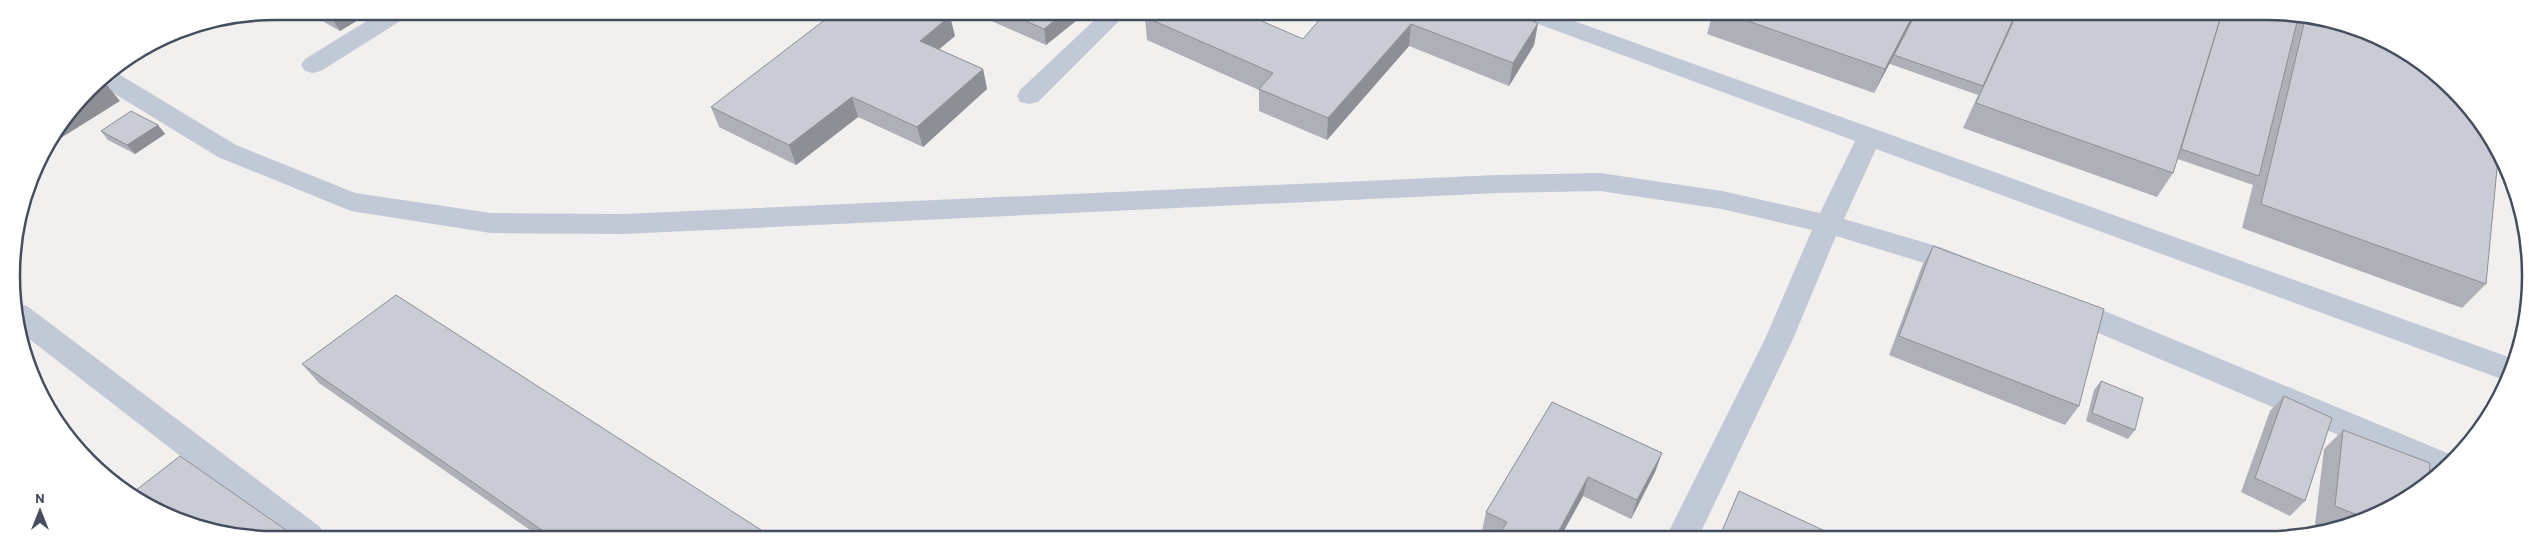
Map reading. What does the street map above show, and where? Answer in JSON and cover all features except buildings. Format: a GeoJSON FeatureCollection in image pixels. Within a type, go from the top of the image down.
{"type":"FeatureCollection","features":[{"type":"Feature","properties":{"kind":"lane"},"geometry":{"type":"LineString","coordinates":[[313,65],[386,20]]}},
{"type":"Feature","properties":{"kind":"lane"},"geometry":{"type":"LineString","coordinates":[[1029,96],[1109,20]]}},
{"type":"Feature","properties":{"kind":"lane"},"geometry":{"type":"LineString","coordinates":[[1549,20],[2505,368]]}},
{"type":"Feature","properties":{"kind":"lane"},"geometry":{"type":"LineString","coordinates":[[110,81],[227,151],[351,202],[490,223],[623,224],[1497,184],[1600,182],[1722,200],[1828,224],[1930,254],[1984,275]]}},
{"type":"Feature","properties":{"kind":"lane"},"geometry":{"type":"LineString","coordinates":[[1685,531],[1779,339],[1828,224],[1869,137]]}},
{"type":"Feature","properties":{"kind":"lane"},"geometry":{"type":"LineString","coordinates":[[2047,300],[2439,464]]}},
{"type":"Feature","properties":{"kind":"lane"},"geometry":{"type":"LineString","coordinates":[[24,319],[300,531]]}}]}
